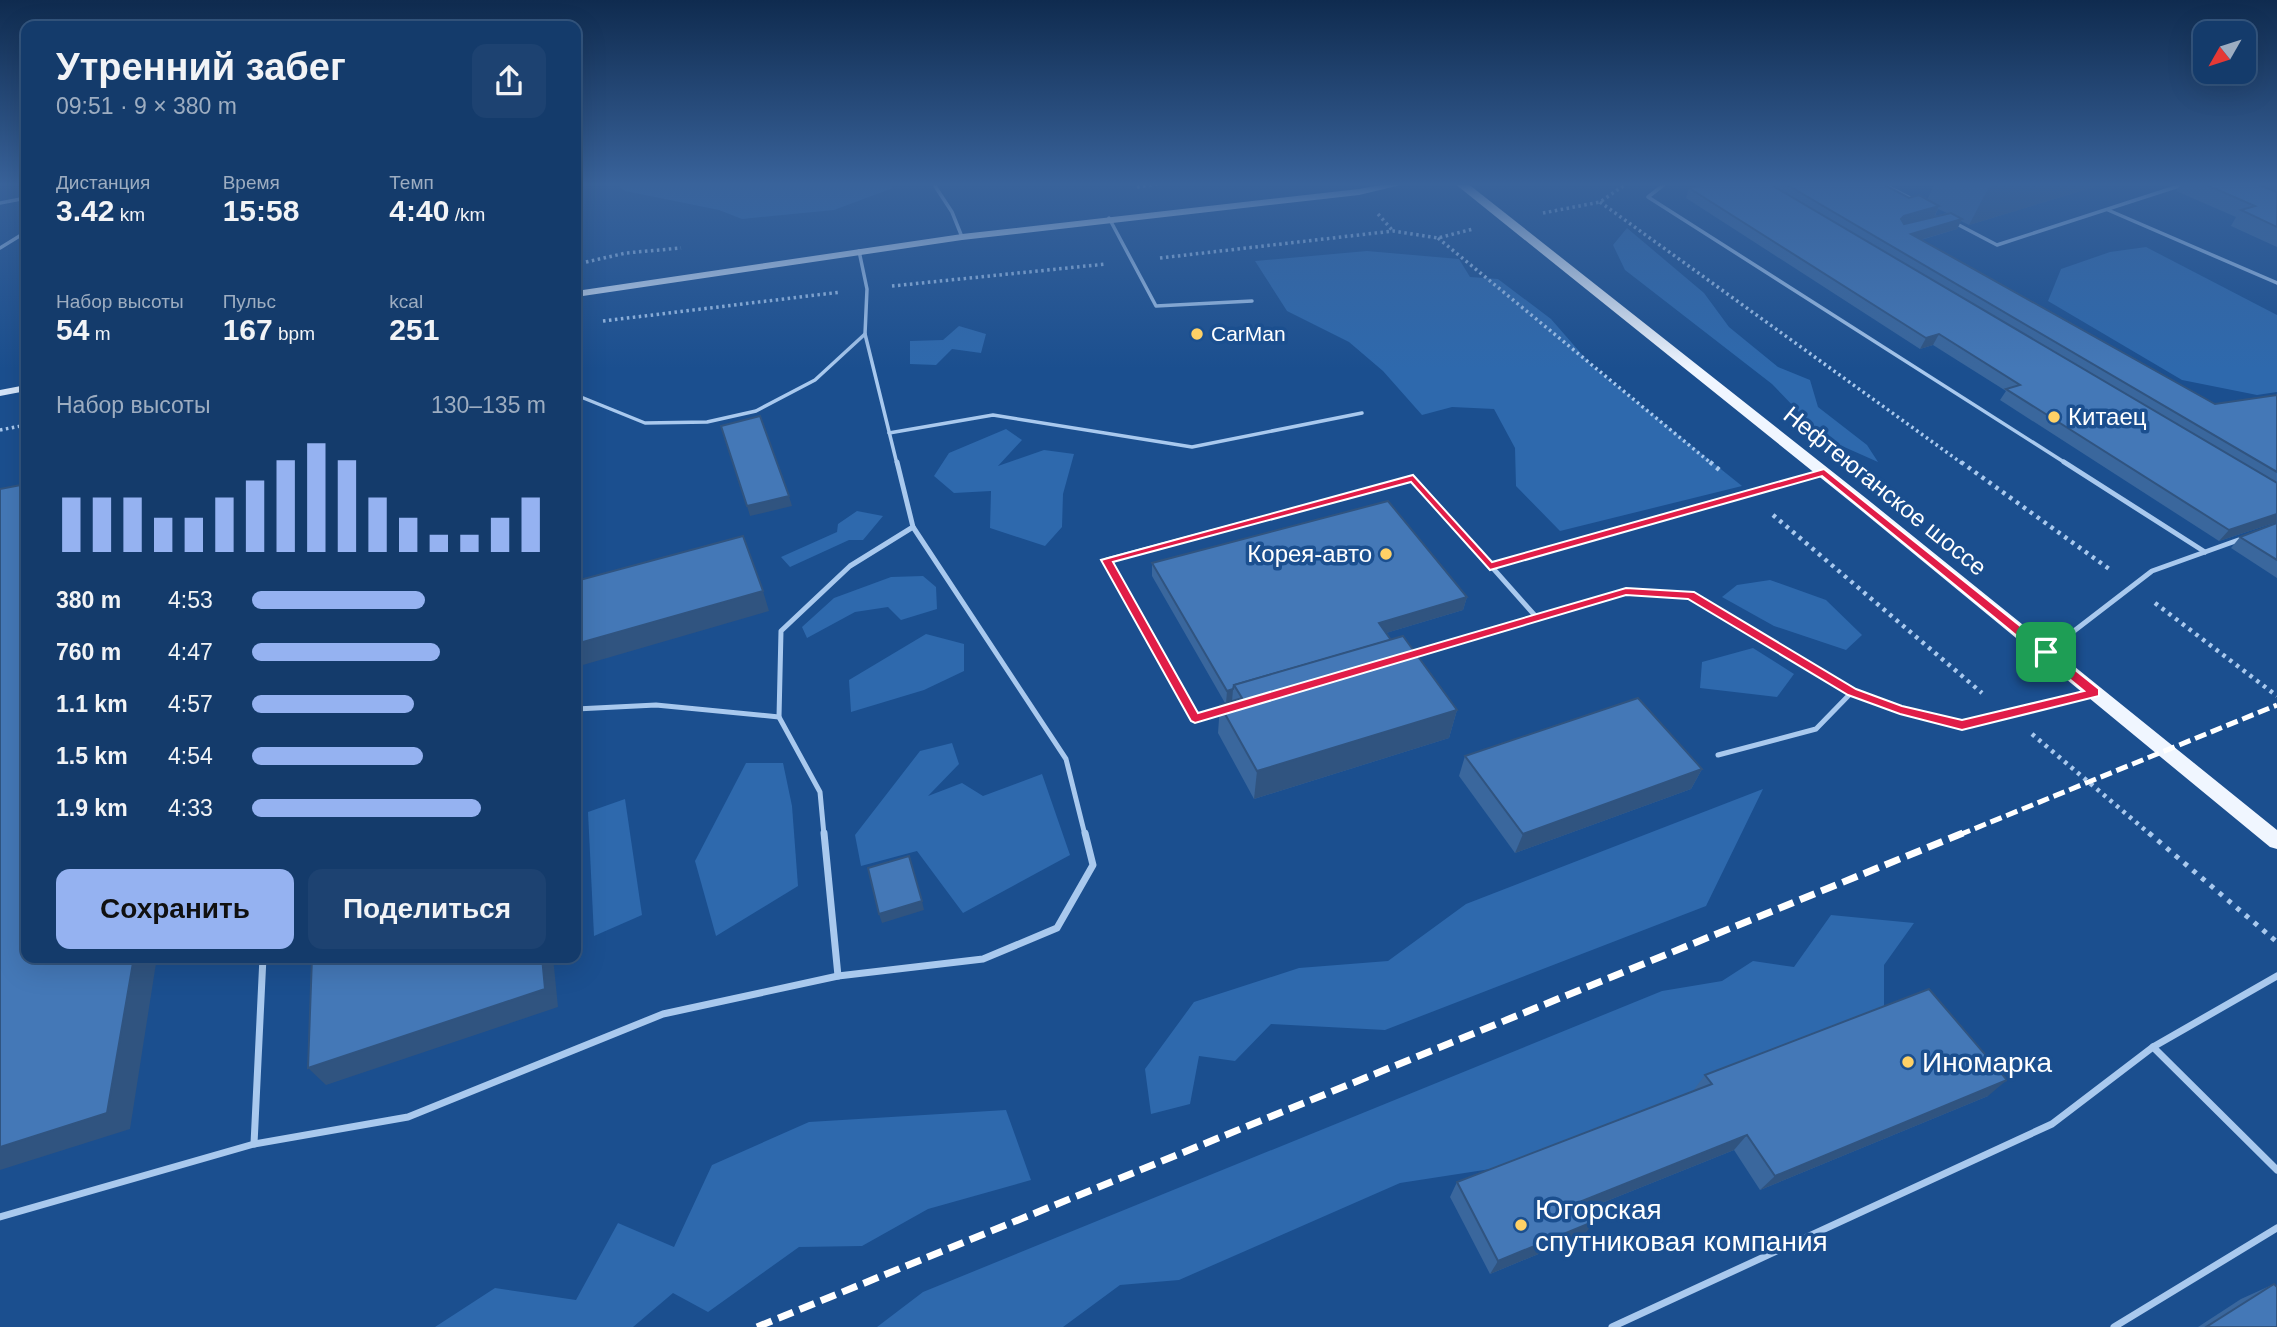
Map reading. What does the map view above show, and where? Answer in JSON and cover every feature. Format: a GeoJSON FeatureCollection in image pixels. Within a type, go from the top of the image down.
{"type":"FeatureCollection","features":[{"type":"Feature","properties":{"kind":"main road"},"geometry":{"type":"LineString","coordinates":[[581,293],[904,245]]}},
{"type":"Feature","properties":{"kind":"main road","name":"Нефтеюганское шоссе"},"geometry":{"type":"LineString","coordinates":[[1538,245],[1824,472],[2277,841]]}},
{"type":"Feature","properties":{"kind":"main road"},"geometry":{"type":"LineString","coordinates":[[0,393],[21,389]]}},
{"type":"Feature","properties":{"kind":"lane"},"geometry":{"type":"LineString","coordinates":[[1123,245],[1156,306],[1252,301]]}},
{"type":"Feature","properties":{"kind":"lane"},"geometry":{"type":"LineString","coordinates":[[1723,245],[2205,552]]}},
{"type":"Feature","properties":{"kind":"lane"},"geometry":{"type":"LineString","coordinates":[[2193,245],[2219,254],[2277,282]]}},
{"type":"Feature","properties":{"kind":"lane"},"geometry":{"type":"LineString","coordinates":[[0,1217],[254,1144],[408,1117],[663,1014],[838,976],[983,959],[1057,928],[1093,865],[1066,759],[912,527],[865,334],[867,289],[859,251]]}},
{"type":"Feature","properties":{"kind":"lane"},"geometry":{"type":"LineString","coordinates":[[581,397],[645,423],[707,422],[756,411],[815,380],[865,334]]}},
{"type":"Feature","properties":{"kind":"lane"},"geometry":{"type":"LineString","coordinates":[[889,433],[993,415],[1192,447],[1363,413]]}},
{"type":"Feature","properties":{"kind":"lane"},"geometry":{"type":"LineString","coordinates":[[1490,567],[1824,472]]}},
{"type":"Feature","properties":{"kind":"lane"},"geometry":{"type":"LineString","coordinates":[[1235,707],[1195,718],[1107,560],[1413,478],[1538,619]]}},
{"type":"Feature","properties":{"kind":"lane"},"geometry":{"type":"LineString","coordinates":[[838,976],[820,792],[779,718],[781,631],[850,566],[912,527]]}},
{"type":"Feature","properties":{"kind":"lane"},"geometry":{"type":"LineString","coordinates":[[2046,652],[2152,571],[2253,534]]}},
{"type":"Feature","properties":{"kind":"lane"},"geometry":{"type":"LineString","coordinates":[[1406,657],[1626,592],[1690,595],[1852,692],[1900,710],[1962,725],[2095,692]]}},
{"type":"Feature","properties":{"kind":"lane"},"geometry":{"type":"LineString","coordinates":[[1718,755],[1816,729],[1852,692]]}},
{"type":"Feature","properties":{"kind":"lane"},"geometry":{"type":"LineString","coordinates":[[581,709],[656,705],[779,718]]}},
{"type":"Feature","properties":{"kind":"lane"},"geometry":{"type":"LineString","coordinates":[[254,1144],[262,963]]}},
{"type":"Feature","properties":{"kind":"lane"},"geometry":{"type":"LineString","coordinates":[[1612,1327],[2052,1124],[2154,1047],[2277,976]]}},
{"type":"Feature","properties":{"kind":"lane"},"geometry":{"type":"LineString","coordinates":[[2154,1047],[2277,1170]]}},
{"type":"Feature","properties":{"kind":"lane"},"geometry":{"type":"LineString","coordinates":[[2114,1327],[2277,1228]]}},
{"type":"Feature","properties":{"kind":"path"},"geometry":{"type":"LineString","coordinates":[[1446,245],[1747,494],[2277,942]]}},
{"type":"Feature","properties":{"kind":"path"},"geometry":{"type":"LineString","coordinates":[[1660,245],[2133,586],[2277,696]]}},
{"type":"Feature","properties":{"kind":"path"},"geometry":{"type":"LineString","coordinates":[[0,430],[21,426]]}},
{"type":"Feature","properties":{"kind":"shaded area"},"geometry":{"type":"Polygon","coordinates":[[[1613,245],[1647,245],[1704,293],[1729,327],[1778,367],[1810,380],[1818,407],[1867,445],[1878,462],[1824,438],[1772,384],[1625,270],[1613,245]]]}},
{"type":"Feature","properties":{"kind":"shaded area"},"geometry":{"type":"Polygon","coordinates":[[[2146,247],[2277,315],[2277,392],[2257,395],[2182,380],[2048,301],[2061,269],[2110,252],[2146,247]]]}},
{"type":"Feature","properties":{"kind":"shaded area"},"geometry":{"type":"Polygon","coordinates":[[[1367,251],[1459,259],[1470,277],[1498,279],[1551,319],[1592,366],[1742,486],[1560,531],[1516,486],[1515,448],[1494,409],[1452,407],[1422,415],[1383,371],[1349,342],[1287,311],[1255,261],[1367,251]]]}},
{"type":"Feature","properties":{"kind":"shaded area"},"geometry":{"type":"Polygon","coordinates":[[[959,326],[986,334],[981,353],[952,349],[936,365],[910,364],[910,341],[943,340],[959,326]]]}},
{"type":"Feature","properties":{"kind":"shaded area"},"geometry":{"type":"Polygon","coordinates":[[[1006,429],[1022,440],[998,466],[1044,450],[1074,454],[1063,494],[1062,527],[1045,546],[990,528],[991,491],[954,493],[934,476],[949,453],[1006,429]]]}},
{"type":"Feature","properties":{"kind":"shaded area"},"geometry":{"type":"Polygon","coordinates":[[[857,511],[883,516],[863,540],[849,540],[790,567],[781,557],[837,532],[838,524],[857,511]]]}},
{"type":"Feature","properties":{"kind":"shaded area"},"geometry":{"type":"Polygon","coordinates":[[[923,576],[936,587],[937,609],[901,620],[888,607],[855,612],[807,638],[802,627],[834,598],[891,577],[923,576]]]}},
{"type":"Feature","properties":{"kind":"shaded area"},"geometry":{"type":"Polygon","coordinates":[[[1770,580],[1826,600],[1862,635],[1846,650],[1774,626],[1722,597],[1737,585],[1770,580]]]}},
{"type":"Feature","properties":{"kind":"shaded area"},"geometry":{"type":"Polygon","coordinates":[[[926,634],[964,644],[964,671],[924,690],[851,712],[849,680],[926,634]]]}},
{"type":"Feature","properties":{"kind":"shaded area"},"geometry":{"type":"Polygon","coordinates":[[[1753,648],[1794,674],[1777,697],[1700,688],[1702,662],[1753,648]]]}},
{"type":"Feature","properties":{"kind":"shaded area"},"geometry":{"type":"Polygon","coordinates":[[[952,743],[959,764],[928,796],[962,783],[983,796],[1042,774],[1070,855],[963,913],[917,851],[861,866],[855,835],[920,751],[952,743]]]}},
{"type":"Feature","properties":{"kind":"shaded area"},"geometry":{"type":"Polygon","coordinates":[[[746,763],[783,763],[792,806],[798,886],[716,936],[695,861],[746,763]]]}},
{"type":"Feature","properties":{"kind":"shaded area"},"geometry":{"type":"Polygon","coordinates":[[[1763,789],[1706,906],[1385,1030],[1271,1024],[1235,1061],[1199,1056],[1190,1104],[1151,1114],[1145,1069],[1194,1002],[1299,968],[1388,961],[1466,904],[1763,789]]]}},
{"type":"Feature","properties":{"kind":"shaded area"},"geometry":{"type":"Polygon","coordinates":[[[625,799],[642,915],[594,936],[588,812],[625,799]]]}},
{"type":"Feature","properties":{"kind":"shaded area"},"geometry":{"type":"Polygon","coordinates":[[[1831,915],[1914,923],[1884,965],[1884,1018],[1693,1092],[1542,1161],[1400,1183],[1179,1280],[1120,1285],[1063,1327],[877,1327],[923,1292],[1662,991],[1722,981],[1753,961],[1794,967],[1831,915]]]}},
{"type":"Feature","properties":{"kind":"shaded area"},"geometry":{"type":"Polygon","coordinates":[[[1006,1110],[1031,1180],[928,1209],[862,1246],[799,1247],[708,1312],[673,1293],[633,1327],[435,1327],[495,1288],[576,1300],[618,1223],[674,1247],[712,1165],[809,1122],[1006,1110]]]}},
{"type":"Feature","properties":{"kind":"building"},"geometry":{"type":"Polygon","coordinates":[[[1779,245],[1873,245],[2277,483],[2277,514],[2229,530],[2006,389],[2020,385],[1939,334],[1926,338],[1779,245]]]}},
{"type":"Feature","properties":{"kind":"building"},"geometry":{"type":"Polygon","coordinates":[[[1890,245],[1931,245],[2215,404],[2277,395],[2277,472],[1890,245]]]}},
{"type":"Feature","properties":{"kind":"building"},"geometry":{"type":"Polygon","coordinates":[[[760,416],[789,496],[747,506],[721,426],[760,416]]]}},
{"type":"Feature","properties":{"kind":"building"},"geometry":{"type":"Polygon","coordinates":[[[21,485],[21,963],[133,963],[107,1113],[0,1147],[0,489],[21,485]]]}},
{"type":"Feature","properties":{"kind":"building"},"geometry":{"type":"Polygon","coordinates":[[[1388,501],[1467,597],[1379,623],[1391,640],[1234,685],[1233,689],[1227,691],[1152,563],[1388,501]]]}},
{"type":"Feature","properties":{"kind":"building"},"geometry":{"type":"Polygon","coordinates":[[[2277,523],[2277,560],[2240,537],[2277,523]]]}},
{"type":"Feature","properties":{"kind":"building"},"geometry":{"type":"Polygon","coordinates":[[[743,536],[763,591],[581,643],[581,580],[743,536]]]}},
{"type":"Feature","properties":{"kind":"building"},"geometry":{"type":"Polygon","coordinates":[[[1403,636],[1457,710],[1257,771],[1220,705],[1242,698],[1234,685],[1403,636]]]}},
{"type":"Feature","properties":{"kind":"building"},"geometry":{"type":"Polygon","coordinates":[[[1638,698],[1702,769],[1523,834],[1465,756],[1638,698]]]}},
{"type":"Feature","properties":{"kind":"building"},"geometry":{"type":"Polygon","coordinates":[[[909,856],[922,901],[879,914],[868,868],[909,856]]]}},
{"type":"Feature","properties":{"kind":"building"},"geometry":{"type":"Polygon","coordinates":[[[312,963],[543,963],[545,989],[308,1068],[312,963]]]}},
{"type":"Feature","properties":{"kind":"building"},"geometry":{"type":"Polygon","coordinates":[[[1929,989],[2007,1080],[1775,1176],[1747,1135],[1582,1201],[1595,1221],[1498,1261],[1457,1182],[1712,1084],[1705,1075],[1929,989]]]}},
{"type":"Feature","properties":{"kind":"building"},"geometry":{"type":"Polygon","coordinates":[[[2274,1284],[2277,1287],[2277,1327],[2206,1327],[2274,1284]]]}},
{"type":"Feature","properties":{"kind":"railway"},"geometry":{"type":"LineString","coordinates":[[1959,835],[2277,705]]}},
{"type":"Feature","properties":{"kind":"railway"},"geometry":{"type":"LineString","coordinates":[[757,1327],[1963,833]]}},
{"type":"Feature","properties":{"kind":"place","name":"CarMan"},"geometry":{"type":"Point","coordinates":[1197,334]}},
{"type":"Feature","properties":{"kind":"place","name":"Китаец"},"geometry":{"type":"Point","coordinates":[2054,417]}},
{"type":"Feature","properties":{"kind":"place","name":"Корея-авто"},"geometry":{"type":"Point","coordinates":[1386,554]}},
{"type":"Feature","properties":{"kind":"place","name":"Иномарка"},"geometry":{"type":"Point","coordinates":[1908,1062]}},
{"type":"Feature","properties":{"kind":"place","name":"Югорская спутниковая компания"},"geometry":{"type":"Point","coordinates":[1521,1225]}},
{"type":"Feature","properties":{"kind":"route"},"geometry":{"type":"LineString","coordinates":[[1824,472],[2046,652],[2095,692],[1962,725],[1900,710],[1852,692],[1690,595],[1626,592],[1195,718],[1107,560],[1413,478],[1490,567],[1824,472]]}}]}
